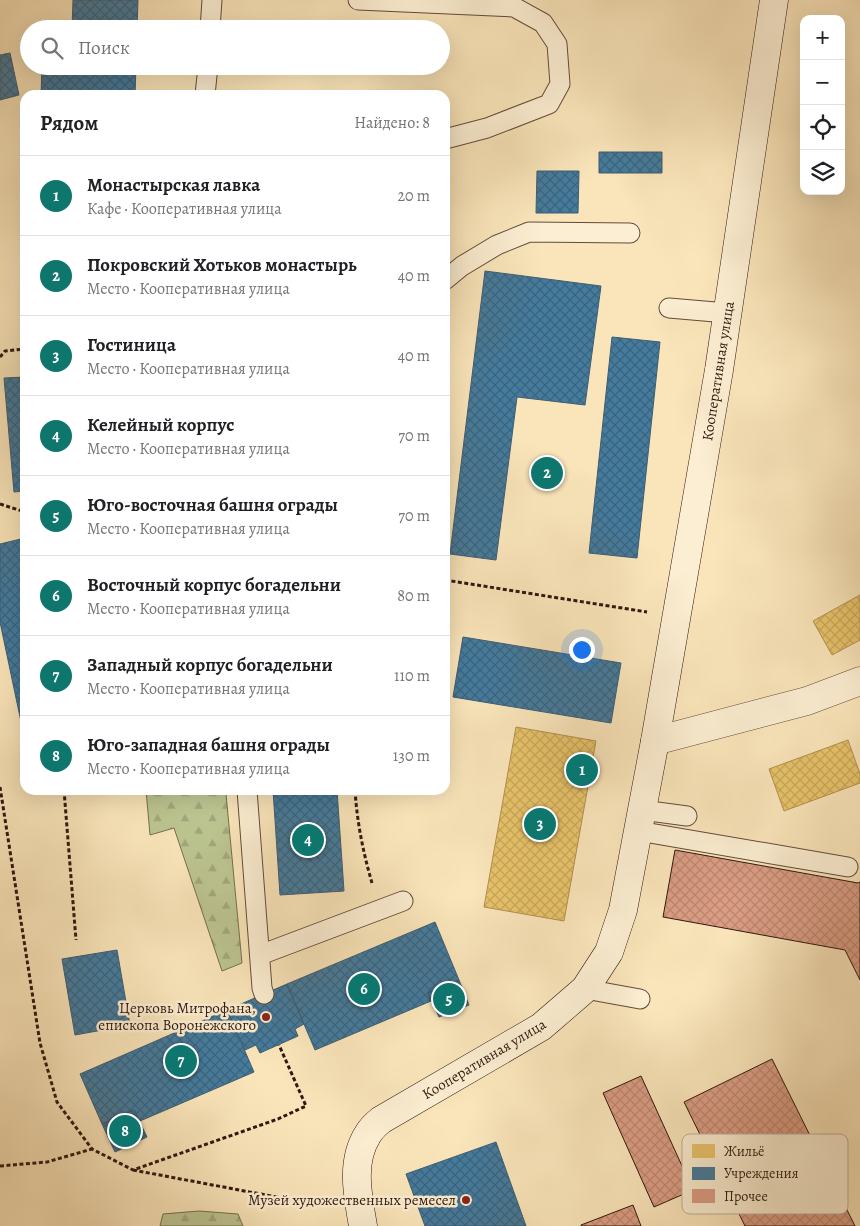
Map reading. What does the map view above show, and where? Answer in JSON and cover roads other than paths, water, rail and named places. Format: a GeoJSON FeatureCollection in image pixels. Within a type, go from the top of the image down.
{"type":"FeatureCollection","features":[{"type":"Feature","properties":{"kind":"main road","name":"Кооперативная улица"},"geometry":{"type":"LineString","coordinates":[[363,1226],[358,1193],[357,1168],[360,1150],[368,1134],[381,1120],[541,1027],[586,989],[609,952],[623,910],[655,742],[719,370],[774,0]]}},
{"type":"Feature","properties":{"kind":"main road"},"geometry":{"type":"LineString","coordinates":[[655,742],[808,701],[860,681]]}},
{"type":"Feature","properties":{"kind":"lane"},"geometry":{"type":"LineString","coordinates":[[211,20],[212,0]]}},
{"type":"Feature","properties":{"kind":"lane"},"geometry":{"type":"LineString","coordinates":[[358,0],[514,7],[543,23],[557,44],[560,84],[550,104],[487,128],[450,138]]}},
{"type":"Feature","properties":{"kind":"lane"},"geometry":{"type":"LineString","coordinates":[[206,90],[207,75]]}},
{"type":"Feature","properties":{"kind":"lane"},"geometry":{"type":"LineString","coordinates":[[450,276],[462,266],[497,245],[529,232],[630,233]]}},
{"type":"Feature","properties":{"kind":"lane"},"geometry":{"type":"LineString","coordinates":[[669,308],[727,313]]}},
{"type":"Feature","properties":{"kind":"lane"},"geometry":{"type":"LineString","coordinates":[[247,795],[264,994]]}},
{"type":"Feature","properties":{"kind":"lane"},"geometry":{"type":"LineString","coordinates":[[640,820],[688,816]]}},
{"type":"Feature","properties":{"kind":"lane"},"geometry":{"type":"LineString","coordinates":[[640,820],[848,867]]}},
{"type":"Feature","properties":{"kind":"lane"},"geometry":{"type":"LineString","coordinates":[[260,955],[403,901]]}},
{"type":"Feature","properties":{"kind":"lane"},"geometry":{"type":"LineString","coordinates":[[586,989],[640,999]]}},
{"type":"Feature","properties":{"kind":"place","name":"Покровский Хотьков монастырь"},"geometry":{"type":"Point","coordinates":[547,473]}},
{"type":"Feature","properties":{"kind":"place","name":"Монастырская лавка"},"geometry":{"type":"Point","coordinates":[582,770]}},
{"type":"Feature","properties":{"kind":"place","name":"Гостиница"},"geometry":{"type":"Point","coordinates":[540,824]}},
{"type":"Feature","properties":{"kind":"place","name":"Келейный корпус"},"geometry":{"type":"Point","coordinates":[308,840]}},
{"type":"Feature","properties":{"kind":"place","name":"Восточный корпус богадельни"},"geometry":{"type":"Point","coordinates":[364,989]}},
{"type":"Feature","properties":{"kind":"place","name":"Юго-восточная башня ограды"},"geometry":{"type":"Point","coordinates":[449,999]}},
{"type":"Feature","properties":{"kind":"place","name":"Церковь Митрофана, епископа Воронежского"},"geometry":{"type":"Point","coordinates":[266,1017]}},
{"type":"Feature","properties":{"kind":"place","name":"Западный корпус богадельни"},"geometry":{"type":"Point","coordinates":[181,1061]}},
{"type":"Feature","properties":{"kind":"place","name":"Юго-западная башня ограды"},"geometry":{"type":"Point","coordinates":[125,1131]}},
{"type":"Feature","properties":{"kind":"place","name":"Музей художественных ремесел"},"geometry":{"type":"Point","coordinates":[466,1200]}}]}
